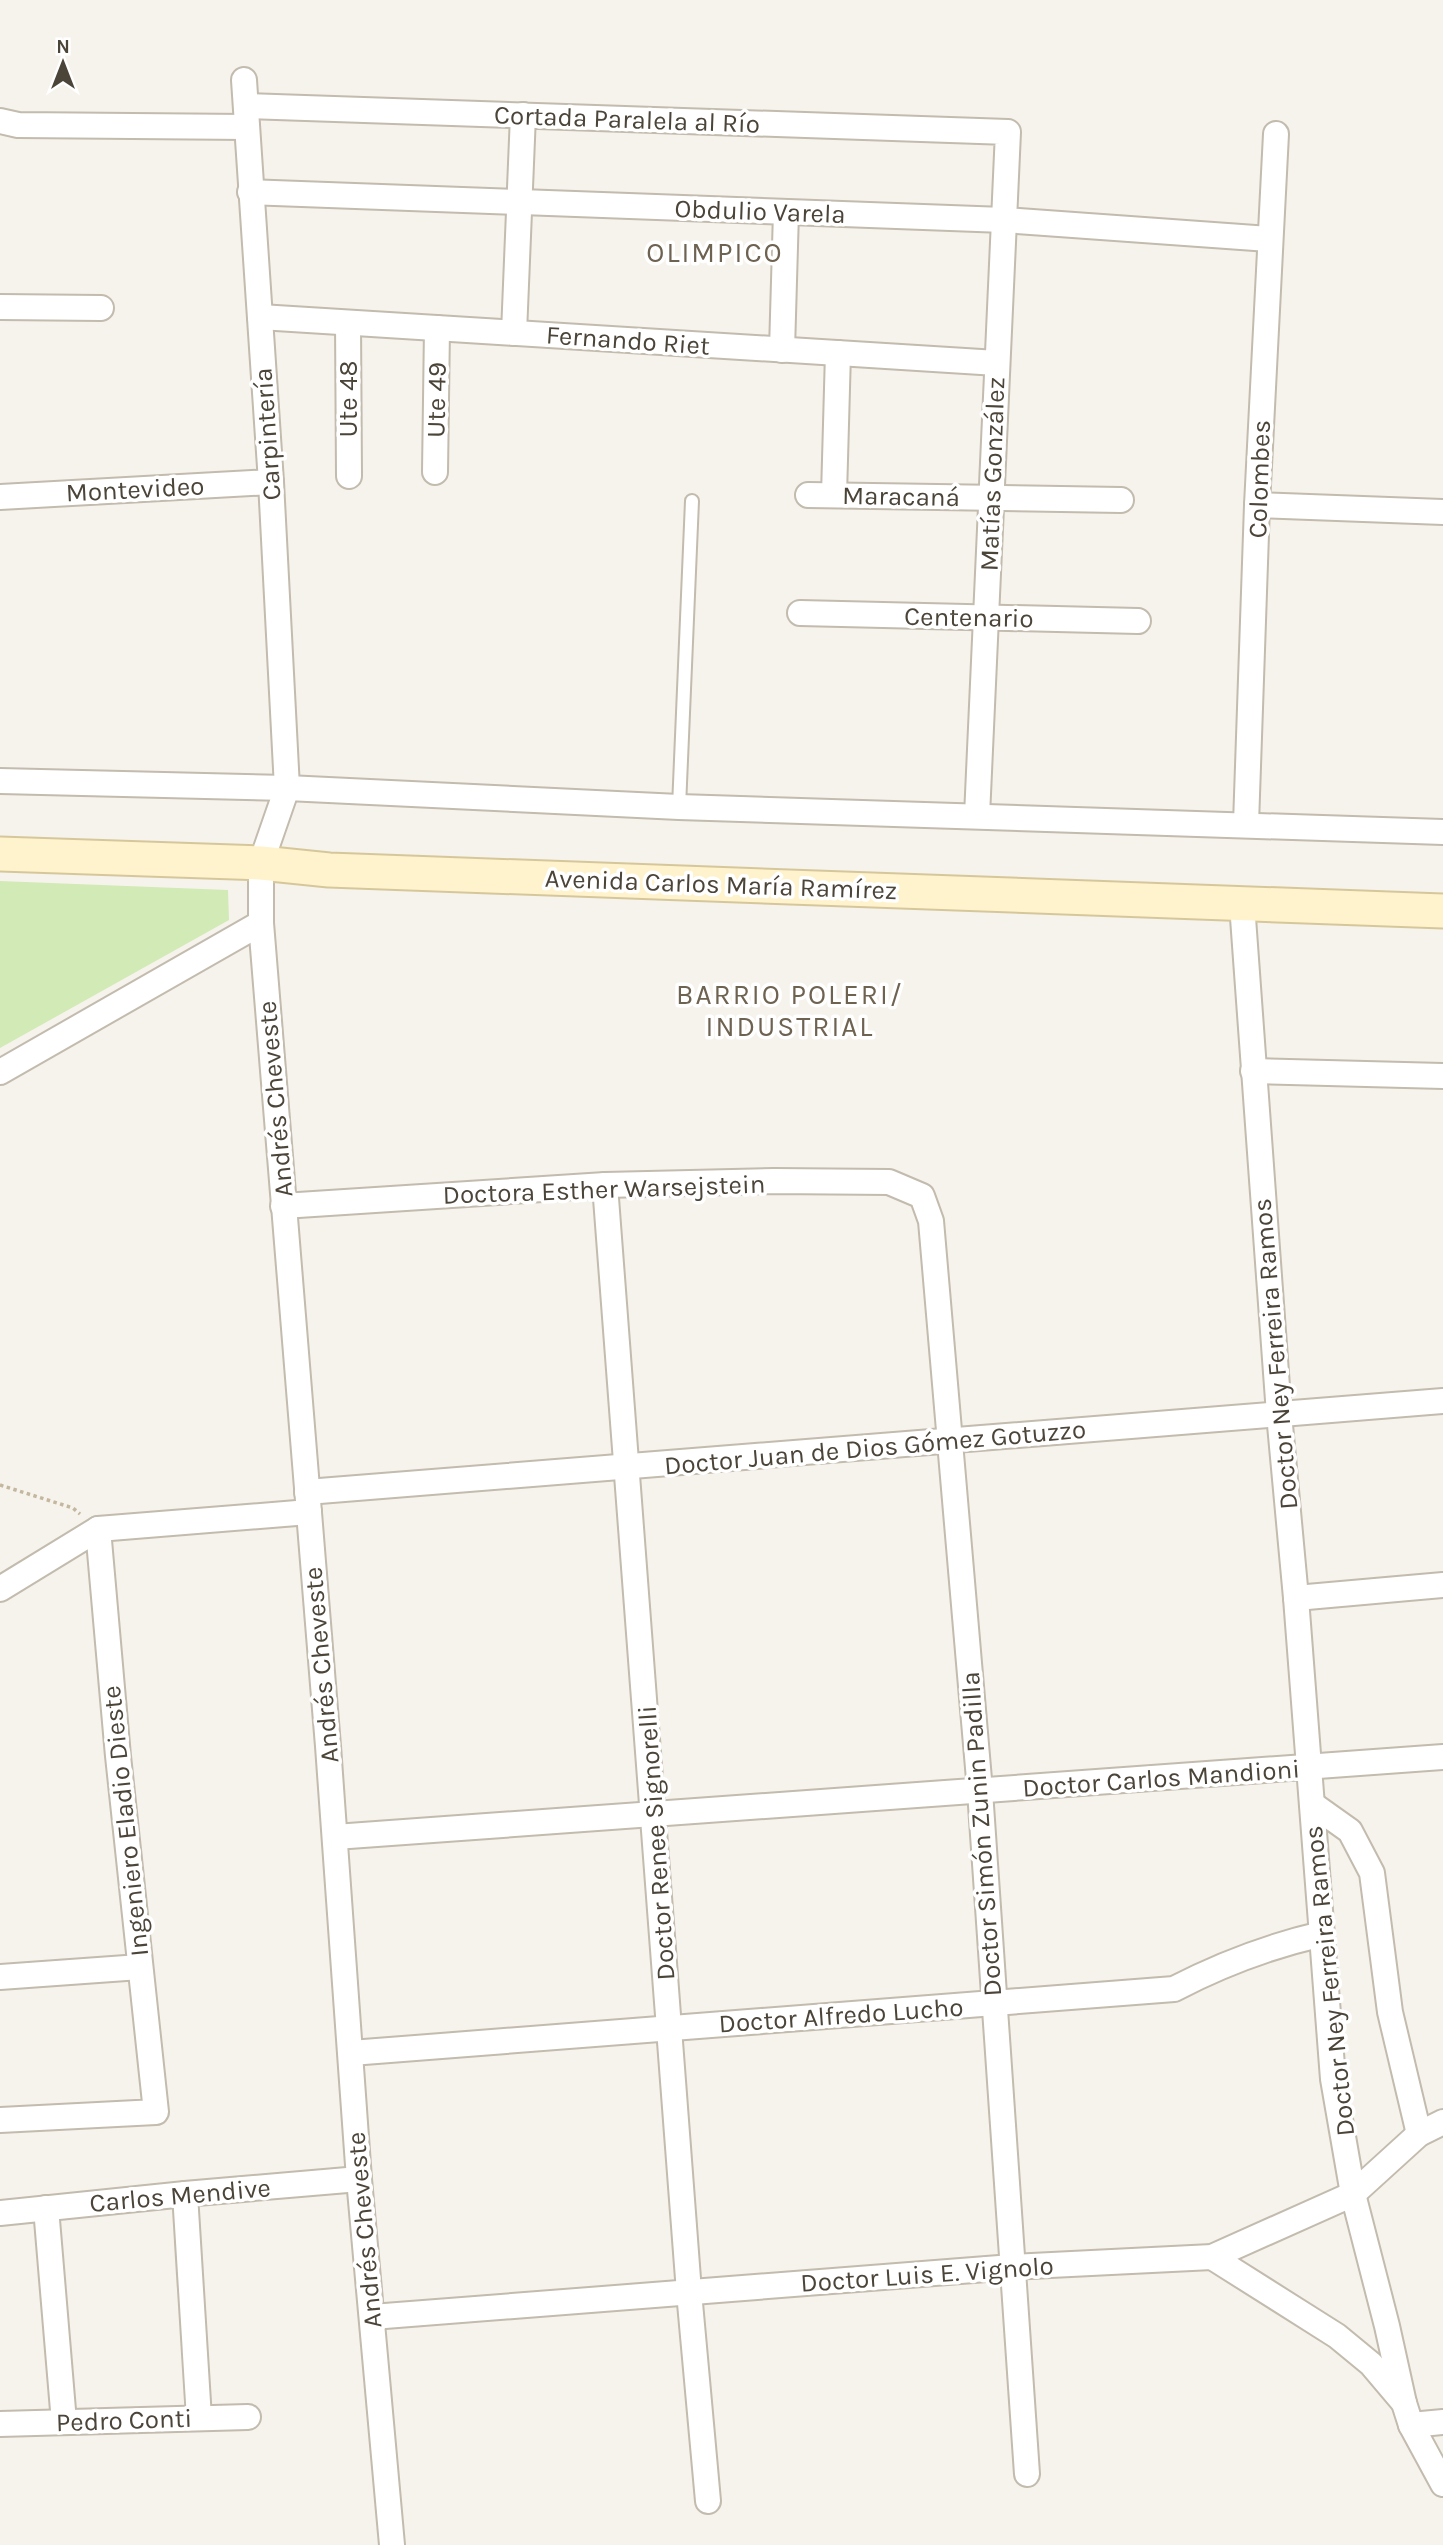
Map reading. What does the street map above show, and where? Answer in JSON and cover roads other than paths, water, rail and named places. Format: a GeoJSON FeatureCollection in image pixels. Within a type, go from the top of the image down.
{"type":"FeatureCollection","features":[{"type":"Feature","properties":{"kind":"street","name":"Carpintería"},"geometry":{"type":"LineString","coordinates":[[244,80],[271,482],[287,788]]}},
{"type":"Feature","properties":{"kind":"street","name":"Cortada Paralela al Río"},"geometry":{"type":"LineString","coordinates":[[0,121],[18,125],[247,116],[523,115],[1008,132]]}},
{"type":"Feature","properties":{"kind":"street"},"geometry":{"type":"LineString","coordinates":[[514,333],[523,115]]}},
{"type":"Feature","properties":{"kind":"street","name":"Matías González"},"geometry":{"type":"LineString","coordinates":[[977,816],[1008,132]]}},
{"type":"Feature","properties":{"kind":"street","name":"Colombes"},"geometry":{"type":"LineString","coordinates":[[1246,824],[1257,505],[1276,134]]}},
{"type":"Feature","properties":{"kind":"street","name":"Obdulio Varela"},"geometry":{"type":"LineString","coordinates":[[250,192],[1004,219],[1269,239]]}},
{"type":"Feature","properties":{"kind":"street"},"geometry":{"type":"LineString","coordinates":[[782,350],[786,212]]}},
{"type":"Feature","properties":{"kind":"street"},"geometry":{"type":"LineString","coordinates":[[0,307],[101,308]]}},
{"type":"Feature","properties":{"kind":"street","name":"Fernando Riet"},"geometry":{"type":"LineString","coordinates":[[260,317],[997,363]]}},
{"type":"Feature","properties":{"kind":"street","name":"Ute 48"},"geometry":{"type":"LineString","coordinates":[[348,323],[349,476]]}},
{"type":"Feature","properties":{"kind":"street","name":"Ute 49"},"geometry":{"type":"LineString","coordinates":[[435,472],[437,328]]}},
{"type":"Feature","properties":{"kind":"street"},"geometry":{"type":"LineString","coordinates":[[834,495],[838,353]]}},
{"type":"Feature","properties":{"kind":"street","name":"Montevideo"},"geometry":{"type":"LineString","coordinates":[[0,497],[271,482]]}},
{"type":"Feature","properties":{"kind":"street","name":"Maracaná"},"geometry":{"type":"LineString","coordinates":[[808,495],[1121,500]]}},
{"type":"Feature","properties":{"kind":"street"},"geometry":{"type":"LineString","coordinates":[[1257,505],[1443,512]]}},
{"type":"Feature","properties":{"kind":"street","name":"Centenario"},"geometry":{"type":"LineString","coordinates":[[800,613],[1138,621]]}},
{"type":"Feature","properties":{"kind":"street"},"geometry":{"type":"LineString","coordinates":[[0,781],[287,788],[679,807],[1443,832]]}},
{"type":"Feature","properties":{"kind":"street","name":"Andrés Cheveste"},"geometry":{"type":"LineString","coordinates":[[287,788],[261,863],[261,923],[335,1837],[359,2179],[392,2545]]}},
{"type":"Feature","properties":{"kind":"street","name":"Avenida Carlos María Ramírez"},"geometry":{"type":"LineString","coordinates":[[0,854],[261,863],[329,870],[1443,911]]}},
{"type":"Feature","properties":{"kind":"street","name":"Doctor Ney Ferreira Ramos"},"geometry":{"type":"LineString","coordinates":[[1242,904],[1279,1415],[1296,1598],[1333,2079],[1353,2194],[1407,2414]]}},
{"type":"Feature","properties":{"kind":"street"},"geometry":{"type":"LineString","coordinates":[[0,1072],[261,923]]}},
{"type":"Feature","properties":{"kind":"street"},"geometry":{"type":"LineString","coordinates":[[1253,1071],[1442,1083]]}},
{"type":"Feature","properties":{"kind":"street","name":"Doctora Esther Warsejstein"},"geometry":{"type":"LineString","coordinates":[[283,1206],[606,1185],[774,1181],[889,1182],[922,1196]]}},
{"type":"Feature","properties":{"kind":"street","name":"Doctor Renee Signorelli"},"geometry":{"type":"LineString","coordinates":[[606,1185],[689,2292],[709,2501]]}},
{"type":"Feature","properties":{"kind":"street","name":"Doctor Simón Zunin Padilla"},"geometry":{"type":"LineString","coordinates":[[922,1196],[931,1222],[980,1791],[1027,2474]]}},
{"type":"Feature","properties":{"kind":"street","name":"Doctor Juan de Dios Gómez Gotuzzo"},"geometry":{"type":"LineString","coordinates":[[98,1529],[628,1466],[1443,1401]]}},
{"type":"Feature","properties":{"kind":"street"},"geometry":{"type":"LineString","coordinates":[[0,1589],[98,1529]]}},
{"type":"Feature","properties":{"kind":"street","name":"Ingeniero Eladio Dieste"},"geometry":{"type":"LineString","coordinates":[[0,2120],[156,2112],[98,1529]]}},
{"type":"Feature","properties":{"kind":"street"},"geometry":{"type":"LineString","coordinates":[[1296,1598],[1443,1585]]}},
{"type":"Feature","properties":{"kind":"street","name":"Doctor Carlos Mandioni"},"geometry":{"type":"LineString","coordinates":[[335,1837],[1443,1757]]}},
{"type":"Feature","properties":{"kind":"street","name":"Doctor Ney Ferreira Ramos"},"geometry":{"type":"LineString","coordinates":[[1312,1804],[1350,1831],[1373,1873],[1390,2012],[1419,2134]]}},
{"type":"Feature","properties":{"kind":"street","name":"Doctor Alfredo Lucho"},"geometry":{"type":"LineString","coordinates":[[351,2053],[1174,1989],[1214,1968],[1279,1944],[1322,1934]]}},
{"type":"Feature","properties":{"kind":"street"},"geometry":{"type":"LineString","coordinates":[[0,1978],[140,1967]]}},
{"type":"Feature","properties":{"kind":"street","name":"Doctor Luis E. Vignolo"},"geometry":{"type":"LineString","coordinates":[[372,2317],[1012,2267],[1212,2257],[1353,2194],[1419,2134],[1443,2122]]}},
{"type":"Feature","properties":{"kind":"street","name":"Carlos Mendive"},"geometry":{"type":"LineString","coordinates":[[0,2213],[359,2179]]}},
{"type":"Feature","properties":{"kind":"street"},"geometry":{"type":"LineString","coordinates":[[185,2194],[199,2418]]}},
{"type":"Feature","properties":{"kind":"street"},"geometry":{"type":"LineString","coordinates":[[46,2208],[64,2422]]}},
{"type":"Feature","properties":{"kind":"street"},"geometry":{"type":"LineString","coordinates":[[1212,2257],[1337,2336],[1371,2364],[1407,2414],[1443,2484]]}},
{"type":"Feature","properties":{"kind":"street"},"geometry":{"type":"LineString","coordinates":[[1407,2414],[1443,2422]]}},
{"type":"Feature","properties":{"kind":"street","name":"Pedro Conti"},"geometry":{"type":"LineString","coordinates":[[0,2424],[248,2417]]}},
{"type":"Feature","properties":{"kind":"lane"},"geometry":{"type":"LineString","coordinates":[[679,807],[692,501]]}},
{"type":"Feature","properties":{"kind":"district","name":"OLIMPICO"},"geometry":{"type":"Point","coordinates":[715,252]}},
{"type":"Feature","properties":{"kind":"district","name":"BARRIO POLERI/ INDUSTRIAL"},"geometry":{"type":"Point","coordinates":[790,1010]}}]}
